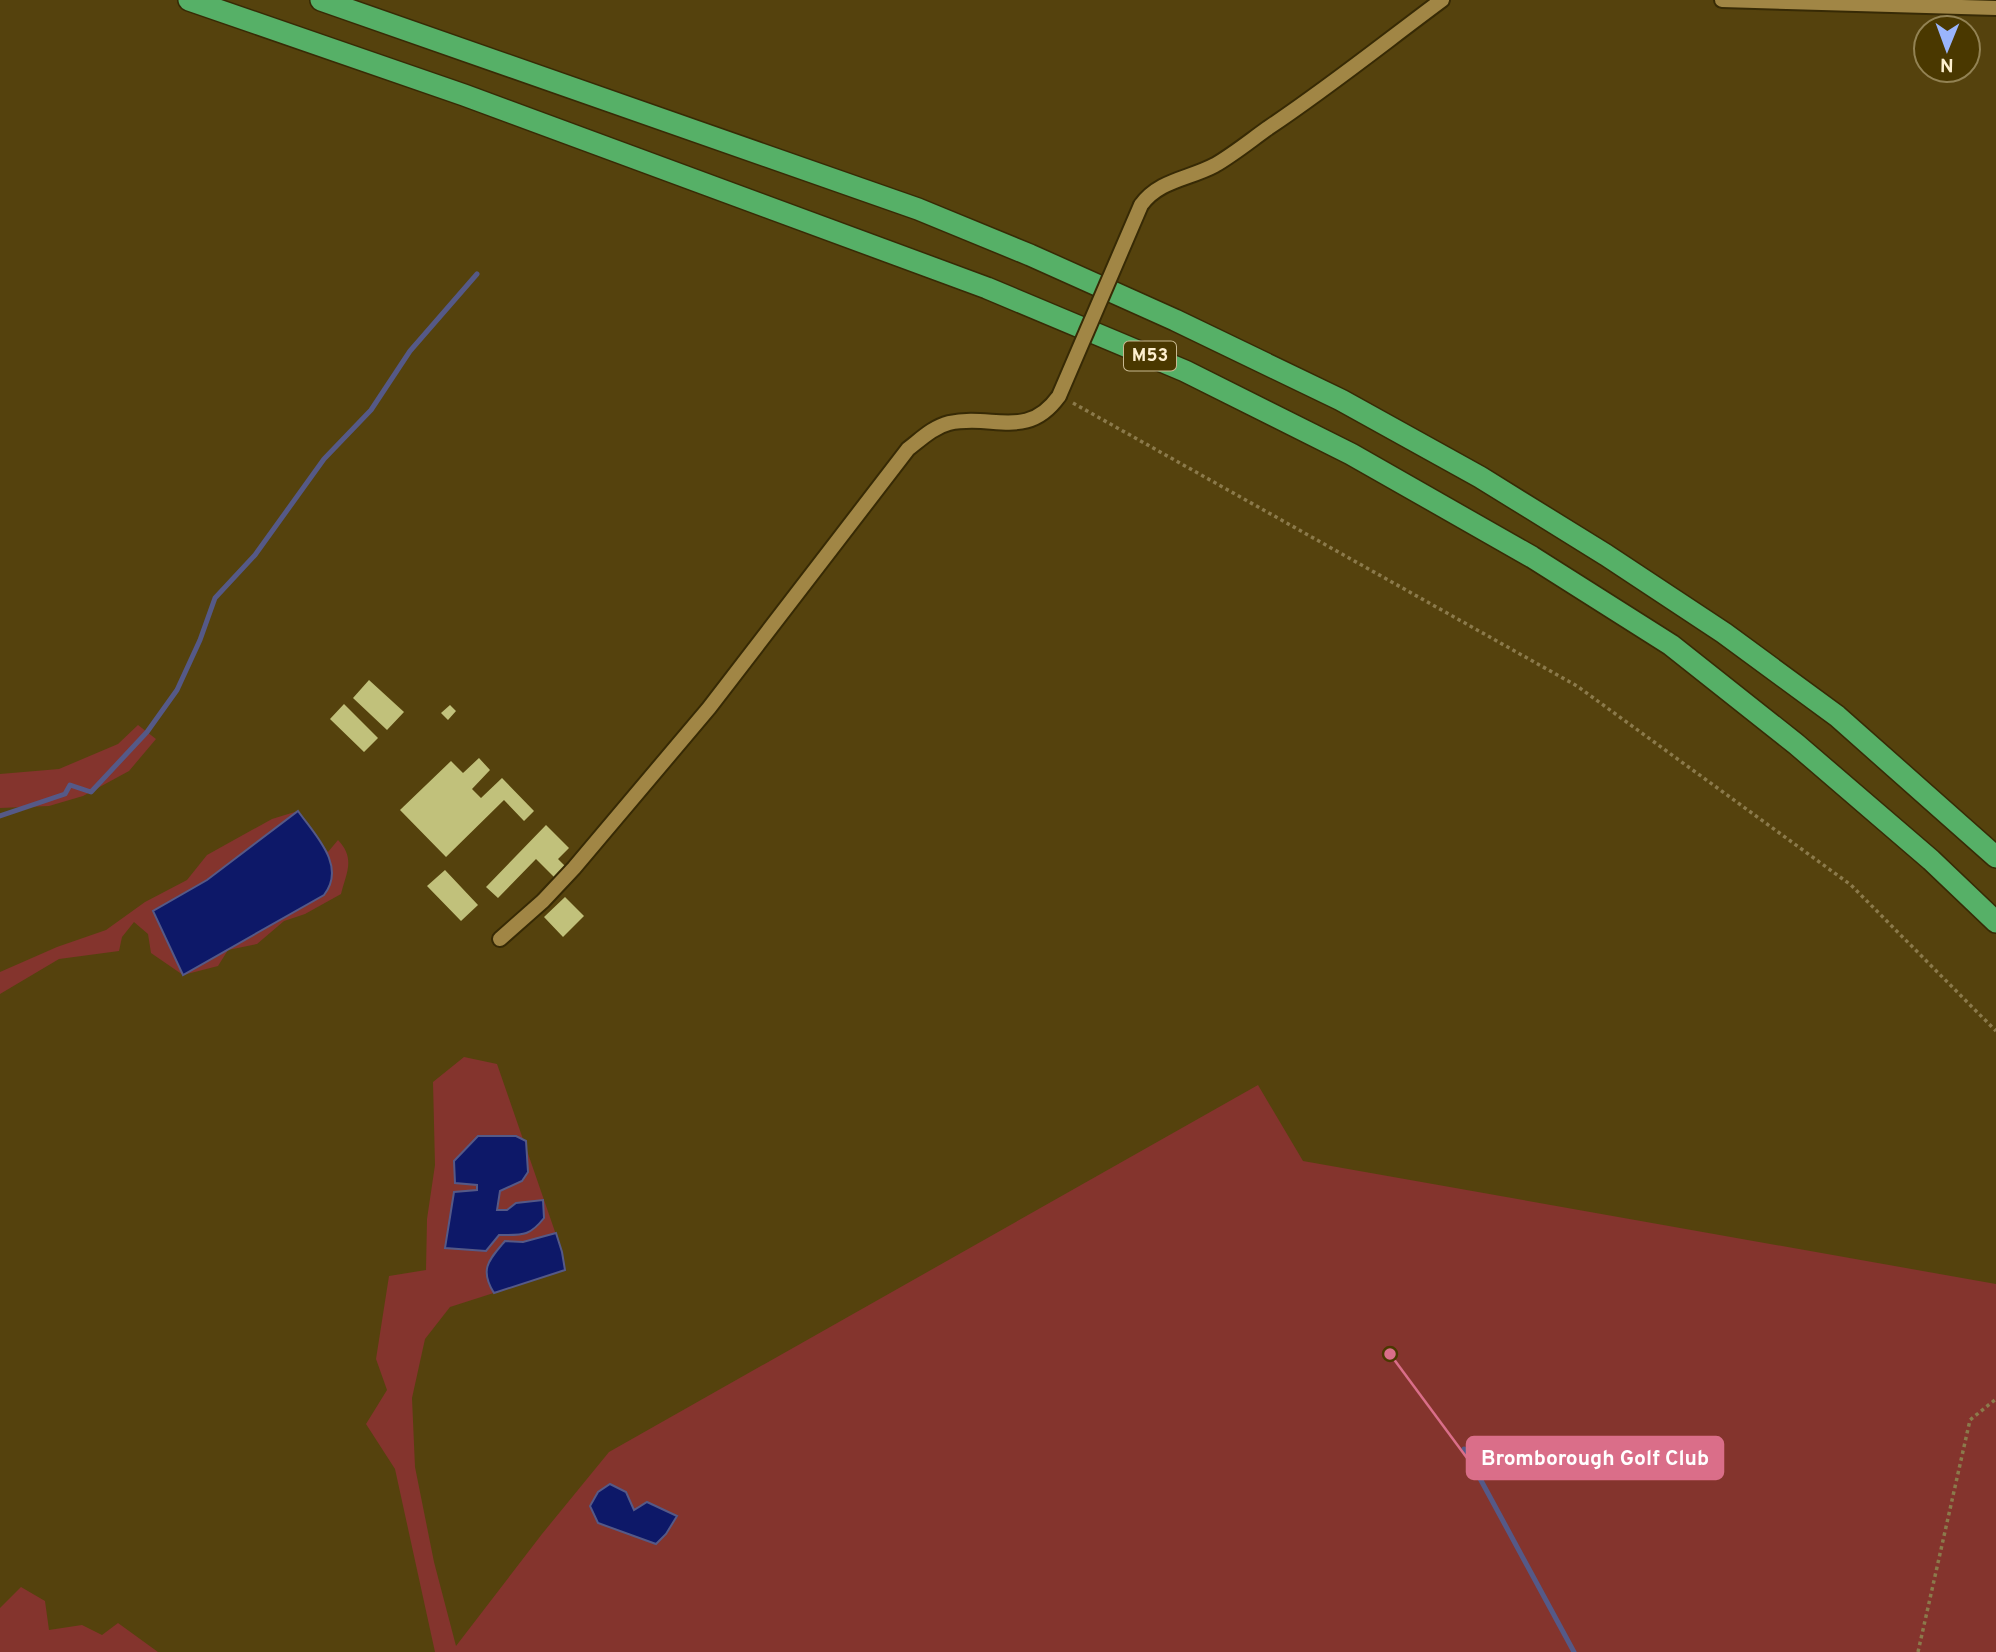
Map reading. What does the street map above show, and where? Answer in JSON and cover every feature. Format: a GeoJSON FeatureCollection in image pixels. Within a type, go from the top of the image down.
{"type":"FeatureCollection","features":[{"type":"Feature","properties":{"kind":"highway","name":"M53"},"geometry":{"type":"LineString","coordinates":[[190,0],[464,95],[987,288],[1185,371],[1351,454],[1532,557],[1671,645],[1797,744],[1931,860],[1996,922]]}},
{"type":"Feature","properties":{"kind":"highway","name":"M53"},"geometry":{"type":"LineString","coordinates":[[321,0],[918,209],[1030,255],[1175,320],[1341,400],[1480,477],[1606,555],[1724,633],[1837,716],[1996,856]]}},
{"type":"Feature","properties":{"kind":"street"},"geometry":{"type":"LineString","coordinates":[[500,939],[543,901],[574,868],[709,708],[908,449],[929,432],[947,423],[1014,423],[1032,419],[1049,410],[1059,396],[1141,205],[1149,194],[1164,184],[1217,164],[1442,0]]}},
{"type":"Feature","properties":{"kind":"street"},"geometry":{"type":"LineString","coordinates":[[1722,0],[1996,8]]}},
{"type":"Feature","properties":{"kind":"path"},"geometry":{"type":"LineString","coordinates":[[1059,396],[1577,686],[1851,885],[1996,1031]]}},
{"type":"Feature","properties":{"kind":"path"},"geometry":{"type":"LineString","coordinates":[[1918,1652],[1970,1420],[1996,1399]]}},
{"type":"Feature","properties":{"kind":"shaded area"},"geometry":{"type":"Polygon","coordinates":[[[138,725],[156,739],[129,771],[83,796],[49,806],[0,808],[0,774],[59,769],[118,744],[138,725]]]}},
{"type":"Feature","properties":{"kind":"shaded area"},"geometry":{"type":"Polygon","coordinates":[[[298,811],[328,852],[338,840],[344,847],[348,866],[341,894],[305,914],[284,921],[257,944],[228,950],[218,966],[183,975],[151,953],[148,934],[134,922],[122,937],[119,951],[59,959],[0,994],[0,972],[57,947],[106,930],[145,902],[187,880],[207,855],[272,819],[298,811]]]}},
{"type":"Feature","properties":{"kind":"shaded area"},"geometry":{"type":"Polygon","coordinates":[[[298,811],[320,840],[330,862],[330,884],[324,895],[183,975],[153,911],[207,880],[298,811]]]}},
{"type":"Feature","properties":{"kind":"shaded area"},"geometry":{"type":"Polygon","coordinates":[[[464,1057],[497,1064],[562,1252],[565,1270],[450,1307],[425,1339],[412,1398],[415,1467],[434,1562],[456,1646],[609,1452],[1258,1085],[1303,1161],[1996,1284],[1996,1652],[435,1652],[395,1469],[366,1424],[387,1390],[376,1359],[389,1276],[426,1270],[427,1219],[435,1165],[433,1082],[464,1057]]]}},
{"type":"Feature","properties":{"kind":"shaded area"},"geometry":{"type":"Polygon","coordinates":[[[478,1136],[516,1136],[526,1141],[528,1172],[522,1181],[500,1191],[497,1210],[507,1210],[516,1203],[543,1200],[544,1218],[534,1229],[524,1234],[499,1235],[486,1251],[445,1248],[454,1192],[477,1190],[477,1185],[455,1183],[454,1161],[478,1136]]]}},
{"type":"Feature","properties":{"kind":"shaded area"},"geometry":{"type":"Polygon","coordinates":[[[556,1233],[565,1270],[494,1293],[487,1277],[488,1265],[505,1241],[523,1242],[556,1233]]]}},
{"type":"Feature","properties":{"kind":"shaded area"},"geometry":{"type":"Polygon","coordinates":[[[610,1484],[626,1492],[634,1510],[647,1502],[677,1516],[656,1544],[598,1523],[590,1506],[598,1492],[610,1484]]]}},
{"type":"Feature","properties":{"kind":"shaded area"},"geometry":{"type":"Polygon","coordinates":[[[21,1587],[45,1601],[49,1630],[82,1625],[102,1635],[118,1623],[158,1652],[0,1652],[0,1608],[21,1587]]]}},
{"type":"Feature","properties":{"kind":"building"},"geometry":{"type":"Polygon","coordinates":[[[369,680],[404,712],[387,730],[353,698],[369,680]]]}},
{"type":"Feature","properties":{"kind":"building"},"geometry":{"type":"Polygon","coordinates":[[[344,704],[378,738],[364,752],[330,719],[344,704]]]}},
{"type":"Feature","properties":{"kind":"building"},"geometry":{"type":"Polygon","coordinates":[[[450,705],[456,711],[448,720],[441,713],[450,705]]]}},
{"type":"Feature","properties":{"kind":"building"},"geometry":{"type":"Polygon","coordinates":[[[479,758],[490,770],[472,789],[481,798],[502,778],[534,811],[524,821],[504,800],[446,857],[400,810],[451,761],[463,773],[479,758]]]}},
{"type":"Feature","properties":{"kind":"building"},"geometry":{"type":"Polygon","coordinates":[[[546,825],[569,848],[558,859],[569,870],[558,881],[536,859],[498,898],[486,887],[546,825]]]}},
{"type":"Feature","properties":{"kind":"building"},"geometry":{"type":"Polygon","coordinates":[[[445,870],[478,905],[461,921],[427,886],[445,870]]]}},
{"type":"Feature","properties":{"kind":"building"},"geometry":{"type":"Polygon","coordinates":[[[565,897],[584,916],[563,937],[544,917],[565,897]]]}},
{"type":"Feature","properties":{"kind":"waterway"},"geometry":{"type":"LineString","coordinates":[[0,816],[65,794],[70,785],[91,792],[147,732],[177,690],[200,640],[215,598],[255,555],[324,459],[371,410],[410,351],[477,274]]}},
{"type":"Feature","properties":{"kind":"waterway"},"geometry":{"type":"LineString","coordinates":[[1464,1449],[1574,1652]]}},
{"type":"Feature","properties":{"kind":"place","name":"Bromborough Golf Club"},"geometry":{"type":"Point","coordinates":[1390,1354]}}]}
